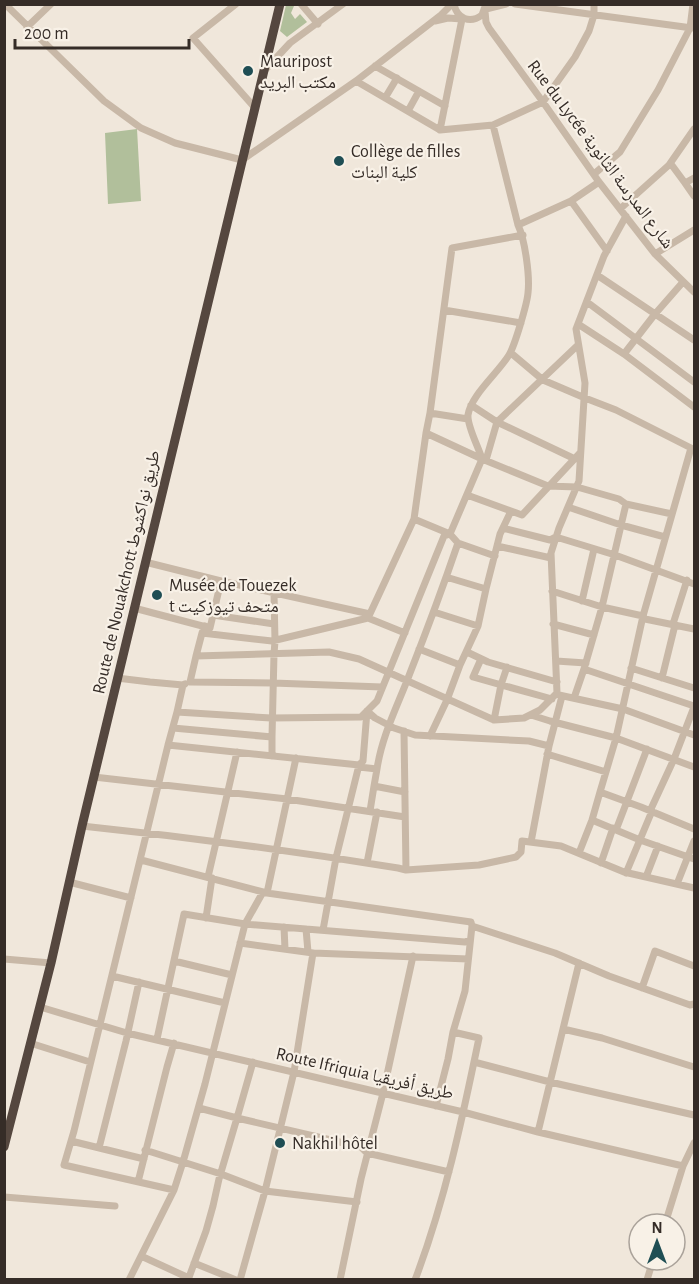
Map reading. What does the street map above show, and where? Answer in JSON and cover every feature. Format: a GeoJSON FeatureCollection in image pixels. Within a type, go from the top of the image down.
{"type":"FeatureCollection","features":[{"type":"Feature","properties":{"kind":"highway","name":"Route de Nouakchott طريق نواكشوط"},"geometry":{"type":"LineString","coordinates":[[4,1147],[51,963],[117,678],[280,4]]}},
{"type":"Feature","properties":{"kind":"street"},"geometry":{"type":"LineString","coordinates":[[5,4],[104,101],[141,128],[175,143],[242,160],[356,81],[453,4],[457,14],[467,20]]}},
{"type":"Feature","properties":{"kind":"street"},"geometry":{"type":"LineString","coordinates":[[27,27],[51,4]]}},
{"type":"Feature","properties":{"kind":"street"},"geometry":{"type":"LineString","coordinates":[[236,4],[193,38],[255,108]]}},
{"type":"Feature","properties":{"kind":"street"},"geometry":{"type":"LineString","coordinates":[[301,4],[318,24]]}},
{"type":"Feature","properties":{"kind":"street"},"geometry":{"type":"LineString","coordinates":[[264,71],[291,43],[343,4]]}},
{"type":"Feature","properties":{"kind":"street"},"geometry":{"type":"LineString","coordinates":[[432,22],[448,18],[467,20],[479,17],[486,8],[506,4]]}},
{"type":"Feature","properties":{"kind":"street"},"geometry":{"type":"LineString","coordinates":[[515,4],[692,28]]}},
{"type":"Feature","properties":{"kind":"street"},"geometry":{"type":"LineString","coordinates":[[356,81],[440,130],[493,125],[543,102],[575,57],[589,31],[594,15],[594,4]]}},
{"type":"Feature","properties":{"kind":"street"},"geometry":{"type":"LineString","coordinates":[[594,174],[620,152],[658,90],[692,28],[693,4]]}},
{"type":"Feature","properties":{"kind":"street","name":"Rue du Lycée شارع المدرسة الثانوية"},"geometry":{"type":"LineString","coordinates":[[486,8],[486,22],[489,28],[599,182],[656,254],[694,292]]}},
{"type":"Feature","properties":{"kind":"street"},"geometry":{"type":"LineString","coordinates":[[440,130],[467,20]]}},
{"type":"Feature","properties":{"kind":"street","name":"Rue du Lycée شارع المدرسة الثانوية"},"geometry":{"type":"LineString","coordinates":[[467,20],[489,28]]}},
{"type":"Feature","properties":{"kind":"street"},"geometry":{"type":"LineString","coordinates":[[375,66],[445,106]]}},
{"type":"Feature","properties":{"kind":"street"},"geometry":{"type":"LineString","coordinates":[[385,98],[398,78]]}},
{"type":"Feature","properties":{"kind":"street"},"geometry":{"type":"LineString","coordinates":[[408,111],[419,91]]}},
{"type":"Feature","properties":{"kind":"street"},"geometry":{"type":"LineString","coordinates":[[484,460],[468,419],[471,405],[511,353],[528,294],[523,235],[518,225],[493,125]]}},
{"type":"Feature","properties":{"kind":"street"},"geometry":{"type":"LineString","coordinates":[[620,209],[671,164],[694,129]]}},
{"type":"Feature","properties":{"kind":"street"},"geometry":{"type":"LineString","coordinates":[[671,164],[694,196]]}},
{"type":"Feature","properties":{"kind":"street"},"geometry":{"type":"LineString","coordinates":[[685,183],[694,178]]}},
{"type":"Feature","properties":{"kind":"street"},"geometry":{"type":"LineString","coordinates":[[518,225],[571,201],[599,182]]}},
{"type":"Feature","properties":{"kind":"street"},"geometry":{"type":"LineString","coordinates":[[571,201],[607,251]]}},
{"type":"Feature","properties":{"kind":"street"},"geometry":{"type":"LineString","coordinates":[[531,842],[555,722],[557,682],[551,554],[579,481],[585,383],[576,329],[607,251],[626,216]]}},
{"type":"Feature","properties":{"kind":"street"},"geometry":{"type":"LineString","coordinates":[[656,254],[694,230]]}},
{"type":"Feature","properties":{"kind":"street"},"geometry":{"type":"LineString","coordinates":[[369,616],[414,519],[452,248],[523,235]]}},
{"type":"Feature","properties":{"kind":"street"},"geometry":{"type":"LineString","coordinates":[[597,275],[694,340]]}},
{"type":"Feature","properties":{"kind":"street"},"geometry":{"type":"LineString","coordinates":[[624,354],[683,282]]}},
{"type":"Feature","properties":{"kind":"street"},"geometry":{"type":"LineString","coordinates":[[587,302],[694,382]]}},
{"type":"Feature","properties":{"kind":"street"},"geometry":{"type":"LineString","coordinates":[[444,310],[521,323]]}},
{"type":"Feature","properties":{"kind":"street"},"geometry":{"type":"LineString","coordinates":[[578,324],[624,354],[694,407]]}},
{"type":"Feature","properties":{"kind":"street"},"geometry":{"type":"LineString","coordinates":[[177,712],[272,718],[361,717],[377,701],[444,536],[450,534],[484,460],[497,422],[578,345]]}},
{"type":"Feature","properties":{"kind":"street"},"geometry":{"type":"LineString","coordinates":[[511,353],[543,380],[615,410],[691,448]]}},
{"type":"Feature","properties":{"kind":"street"},"geometry":{"type":"LineString","coordinates":[[471,405],[497,422],[575,459]]}},
{"type":"Feature","properties":{"kind":"street"},"geometry":{"type":"LineString","coordinates":[[430,413],[468,419]]}},
{"type":"Feature","properties":{"kind":"street"},"geometry":{"type":"LineString","coordinates":[[426,433],[548,486],[577,487],[619,499],[626,504],[672,514]]}},
{"type":"Feature","properties":{"kind":"street"},"geometry":{"type":"LineString","coordinates":[[579,854],[592,820],[616,738],[642,616],[694,439]]}},
{"type":"Feature","properties":{"kind":"street"},"geometry":{"type":"LineString","coordinates":[[467,495],[522,515],[581,452]]}},
{"type":"Feature","properties":{"kind":"street"},"geometry":{"type":"LineString","coordinates":[[574,698],[602,607],[626,504]]}},
{"type":"Feature","properties":{"kind":"street"},"geometry":{"type":"LineString","coordinates":[[568,507],[665,537]]}},
{"type":"Feature","properties":{"kind":"street"},"geometry":{"type":"LineString","coordinates":[[430,736],[478,626],[497,546],[511,511]]}},
{"type":"Feature","properties":{"kind":"street"},"geometry":{"type":"LineString","coordinates":[[414,519],[450,534],[458,543],[495,556]]}},
{"type":"Feature","properties":{"kind":"street"},"geometry":{"type":"LineString","coordinates":[[503,528],[550,540],[556,537],[615,555],[694,584]]}},
{"type":"Feature","properties":{"kind":"street"},"geometry":{"type":"LineString","coordinates":[[367,863],[379,755],[388,725],[434,612],[458,543]]}},
{"type":"Feature","properties":{"kind":"street"},"geometry":{"type":"LineString","coordinates":[[497,546],[551,558]]}},
{"type":"Feature","properties":{"kind":"street"},"geometry":{"type":"LineString","coordinates":[[582,601],[594,549]]}},
{"type":"Feature","properties":{"kind":"street"},"geometry":{"type":"LineString","coordinates":[[145,562],[369,616],[405,633]]}},
{"type":"Feature","properties":{"kind":"street"},"geometry":{"type":"LineString","coordinates":[[446,577],[486,589]]}},
{"type":"Feature","properties":{"kind":"street"},"geometry":{"type":"LineString","coordinates":[[662,678],[687,580]]}},
{"type":"Feature","properties":{"kind":"street"},"geometry":{"type":"LineString","coordinates":[[204,629],[210,628],[221,581]]}},
{"type":"Feature","properties":{"kind":"street"},"geometry":{"type":"LineString","coordinates":[[552,591],[602,607],[642,616],[645,619],[694,629]]}},
{"type":"Feature","properties":{"kind":"street"},"geometry":{"type":"LineString","coordinates":[[272,756],[274,593]]}},
{"type":"Feature","properties":{"kind":"street"},"geometry":{"type":"LineString","coordinates":[[134,608],[204,629],[275,641],[369,616]]}},
{"type":"Feature","properties":{"kind":"street"},"geometry":{"type":"LineString","coordinates":[[434,612],[478,626]]}},
{"type":"Feature","properties":{"kind":"street"},"geometry":{"type":"LineString","coordinates":[[213,615],[274,624]]}},
{"type":"Feature","properties":{"kind":"street"},"geometry":{"type":"LineString","coordinates":[[554,624],[594,634]]}},
{"type":"Feature","properties":{"kind":"street"},"geometry":{"type":"LineString","coordinates":[[174,1190],[64,1165],[168,744],[204,629]]}},
{"type":"Feature","properties":{"kind":"street"},"geometry":{"type":"LineString","coordinates":[[419,649],[460,665]]}},
{"type":"Feature","properties":{"kind":"street"},"geometry":{"type":"LineString","coordinates":[[467,651],[488,662],[557,682]]}},
{"type":"Feature","properties":{"kind":"street"},"geometry":{"type":"LineString","coordinates":[[196,656],[329,652],[359,659],[494,720],[524,718],[540,710],[556,696]]}},
{"type":"Feature","properties":{"kind":"street"},"geometry":{"type":"LineString","coordinates":[[482,659],[473,677],[501,685],[623,709],[694,735]]}},
{"type":"Feature","properties":{"kind":"street"},"geometry":{"type":"LineString","coordinates":[[556,661],[585,666],[694,707],[626,873]]}},
{"type":"Feature","properties":{"kind":"street"},"geometry":{"type":"LineString","coordinates":[[494,720],[507,667]]}},
{"type":"Feature","properties":{"kind":"street"},"geometry":{"type":"LineString","coordinates":[[631,668],[694,688]]}},
{"type":"Feature","properties":{"kind":"street"},"geometry":{"type":"LineString","coordinates":[[117,678],[150,682],[382,687]]}},
{"type":"Feature","properties":{"kind":"street"},"geometry":{"type":"LineString","coordinates":[[367,711],[388,725],[415,735],[529,741],[549,746]]}},
{"type":"Feature","properties":{"kind":"street"},"geometry":{"type":"LineString","coordinates":[[323,930],[336,858],[359,766],[363,761],[367,711]]}},
{"type":"Feature","properties":{"kind":"street"},"geometry":{"type":"LineString","coordinates":[[531,715],[616,738],[694,767]]}},
{"type":"Feature","properties":{"kind":"street"},"geometry":{"type":"LineString","coordinates":[[173,728],[272,736]]}},
{"type":"Feature","properties":{"kind":"street"},"geometry":{"type":"LineString","coordinates":[[404,731],[406,870]]}},
{"type":"Feature","properties":{"kind":"street"},"geometry":{"type":"LineString","coordinates":[[168,744],[377,769]]}},
{"type":"Feature","properties":{"kind":"street"},"geometry":{"type":"LineString","coordinates":[[601,863],[646,749]]}},
{"type":"Feature","properties":{"kind":"street"},"geometry":{"type":"LineString","coordinates":[[206,918],[210,878],[237,752]]}},
{"type":"Feature","properties":{"kind":"street"},"geometry":{"type":"LineString","coordinates":[[547,754],[606,772]]}},
{"type":"Feature","properties":{"kind":"street"},"geometry":{"type":"LineString","coordinates":[[129,1280],[174,1190],[183,1162],[199,1108],[245,924],[265,892],[277,849],[296,758]]}},
{"type":"Feature","properties":{"kind":"street"},"geometry":{"type":"LineString","coordinates":[[94,777],[287,799],[405,817]]}},
{"type":"Feature","properties":{"kind":"street"},"geometry":{"type":"LineString","coordinates":[[374,786],[405,792]]}},
{"type":"Feature","properties":{"kind":"street"},"geometry":{"type":"LineString","coordinates":[[600,792],[694,829]]}},
{"type":"Feature","properties":{"kind":"street"},"geometry":{"type":"LineString","coordinates":[[592,820],[691,858]]}},
{"type":"Feature","properties":{"kind":"street"},"geometry":{"type":"LineString","coordinates":[[82,826],[277,849],[406,870],[479,865],[516,857],[521,852],[522,841],[561,846],[626,873],[694,888]]}},
{"type":"Feature","properties":{"kind":"street"},"geometry":{"type":"LineString","coordinates":[[677,884],[691,858],[694,841]]}},
{"type":"Feature","properties":{"kind":"street"},"geometry":{"type":"LineString","coordinates":[[646,877],[658,846]]}},
{"type":"Feature","properties":{"kind":"street"},"geometry":{"type":"LineString","coordinates":[[141,860],[265,892],[471,922],[472,926],[555,953],[690,1005],[694,1004]]}},
{"type":"Feature","properties":{"kind":"street"},"geometry":{"type":"LineString","coordinates":[[69,882],[131,898]]}},
{"type":"Feature","properties":{"kind":"street"},"geometry":{"type":"LineString","coordinates":[[157,1039],[184,914],[245,924],[465,942],[470,940]]}},
{"type":"Feature","properties":{"kind":"street"},"geometry":{"type":"LineString","coordinates":[[436,1106],[465,992],[472,926]]}},
{"type":"Feature","properties":{"kind":"street"},"geometry":{"type":"LineString","coordinates":[[285,927],[285,949]]}},
{"type":"Feature","properties":{"kind":"street"},"geometry":{"type":"LineString","coordinates":[[194,1263],[238,1280],[265,1191],[294,1072],[310,952],[306,929]]}},
{"type":"Feature","properties":{"kind":"street"},"geometry":{"type":"LineString","coordinates":[[240,943],[310,952],[468,959]]}},
{"type":"Feature","properties":{"kind":"street"},"geometry":{"type":"LineString","coordinates":[[642,988],[655,951],[694,966]]}},
{"type":"Feature","properties":{"kind":"street"},"geometry":{"type":"LineString","coordinates":[[340,1280],[413,956]]}},
{"type":"Feature","properties":{"kind":"street"},"geometry":{"type":"LineString","coordinates":[[4,959],[51,963]]}},
{"type":"Feature","properties":{"kind":"street"},"geometry":{"type":"LineString","coordinates":[[174,961],[232,975]]}},
{"type":"Feature","properties":{"kind":"street"},"geometry":{"type":"LineString","coordinates":[[538,1132],[579,963]]}},
{"type":"Feature","properties":{"kind":"street"},"geometry":{"type":"LineString","coordinates":[[111,976],[225,1003]]}},
{"type":"Feature","properties":{"kind":"street"},"geometry":{"type":"LineString","coordinates":[[99,1148],[139,982]]}},
{"type":"Feature","properties":{"kind":"street","name":"Route Ifriquia طريق أفريقيا"},"geometry":{"type":"LineString","coordinates":[[40,1007],[127,1033],[383,1092],[683,1166]]}},
{"type":"Feature","properties":{"kind":"street"},"geometry":{"type":"LineString","coordinates":[[563,1029],[602,1038],[694,1067]]}},
{"type":"Feature","properties":{"kind":"street"},"geometry":{"type":"LineString","coordinates":[[415,1280],[449,1172],[479,1038],[453,1032]]}},
{"type":"Feature","properties":{"kind":"street"},"geometry":{"type":"LineString","coordinates":[[30,1043],[90,1062]]}},
{"type":"Feature","properties":{"kind":"street"},"geometry":{"type":"LineString","coordinates":[[138,1182],[174,1043]]}},
{"type":"Feature","properties":{"kind":"street"},"geometry":{"type":"LineString","coordinates":[[141,1256],[188,1279],[211,1214],[253,1062]]}},
{"type":"Feature","properties":{"kind":"street"},"geometry":{"type":"LineString","coordinates":[[474,1062],[694,1115]]}},
{"type":"Feature","properties":{"kind":"street"},"geometry":{"type":"LineString","coordinates":[[199,1108],[361,1147],[367,1153],[449,1172]]}},
{"type":"Feature","properties":{"kind":"street"},"geometry":{"type":"LineString","coordinates":[[71,1141],[144,1159]]}},
{"type":"Feature","properties":{"kind":"street"},"geometry":{"type":"LineString","coordinates":[[668,1212],[683,1166],[694,1143]]}},
{"type":"Feature","properties":{"kind":"street"},"geometry":{"type":"LineString","coordinates":[[145,1150],[221,1174],[265,1191],[357,1202]]}},
{"type":"Feature","properties":{"kind":"street"},"geometry":{"type":"LineString","coordinates":[[4,1197],[114,1206]]}},
{"type":"Feature","properties":{"kind":"green space"},"geometry":{"type":"Polygon","coordinates":[[[286,5],[294,6],[291,13],[295,19],[300,14],[307,22],[287,37],[280,31],[286,5]]]}},
{"type":"Feature","properties":{"kind":"green space"},"geometry":{"type":"Polygon","coordinates":[[[137,129],[141,201],[108,204],[105,133],[137,129]]]}},
{"type":"Feature","properties":{"kind":"place","name":"Mauripost مكتب البريد"},"geometry":{"type":"Point","coordinates":[248,71]}},
{"type":"Feature","properties":{"kind":"place","name":"Collège de filles كلية البنات"},"geometry":{"type":"Point","coordinates":[339,161]}},
{"type":"Feature","properties":{"kind":"place","name":"Musée de Touezek t متحف تيوزكيت"},"geometry":{"type":"Point","coordinates":[157,595]}},
{"type":"Feature","properties":{"kind":"place","name":"Nakhil hôtel"},"geometry":{"type":"Point","coordinates":[280,1143]}}]}
